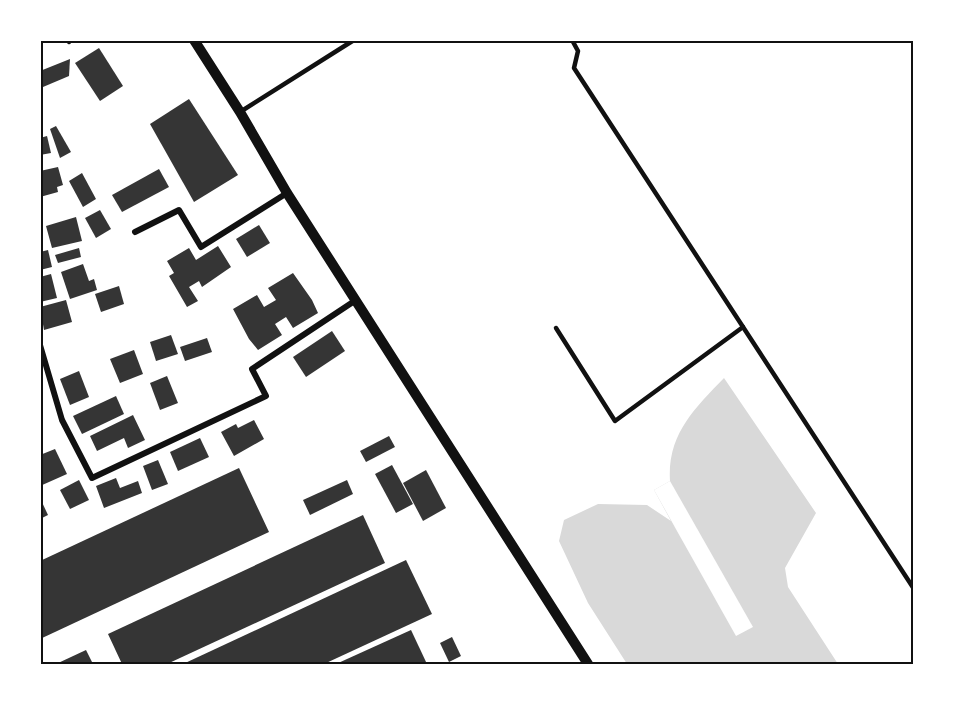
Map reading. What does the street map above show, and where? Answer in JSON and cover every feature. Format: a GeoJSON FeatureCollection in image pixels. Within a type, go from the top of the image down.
{"type":"FeatureCollection","features":[{"type":"Feature","properties":{"kind":"street"},"geometry":{"type":"LineString","coordinates":[[194,40],[240,112],[287,193],[588,664]]}},
{"type":"Feature","properties":{"kind":"street"},"geometry":{"type":"LineString","coordinates":[[135,232],[179,210],[201,247],[287,193]]}},
{"type":"Feature","properties":{"kind":"street"},"geometry":{"type":"LineString","coordinates":[[40,345],[62,420],[92,478],[266,396],[252,369],[356,300]]}},
{"type":"Feature","properties":{"kind":"lane"},"geometry":{"type":"LineString","coordinates":[[240,112],[354,40]]}},
{"type":"Feature","properties":{"kind":"lane"},"geometry":{"type":"LineString","coordinates":[[572,40],[578,51],[574,68],[912,582],[914,589]]}},
{"type":"Feature","properties":{"kind":"lane"},"geometry":{"type":"LineString","coordinates":[[556,328],[615,421],[743,327]]}},
{"type":"Feature","properties":{"kind":"shaded area"},"geometry":{"type":"Polygon","coordinates":[[[724,378],[816,513],[785,568],[788,587],[838,664],[627,664],[588,603],[559,541],[564,520],[598,504],[647,505],[671,521],[654,490],[670,481],[670,465],[678,436],[693,412],[724,378]]]}},
{"type":"Feature","properties":{"kind":"pier"},"geometry":{"type":"Polygon","coordinates":[[[670,481],[753,627],[736,636],[654,490],[670,481]]]}},
{"type":"Feature","properties":{"kind":"building"},"geometry":{"type":"Polygon","coordinates":[[[99,48],[123,86],[100,101],[75,63],[99,48]]]}},
{"type":"Feature","properties":{"kind":"building"},"geometry":{"type":"Polygon","coordinates":[[[70,59],[69,76],[43,87],[40,71],[70,59]]]}},
{"type":"Feature","properties":{"kind":"building"},"geometry":{"type":"Polygon","coordinates":[[[189,99],[238,175],[194,202],[150,124],[189,99]]]}},
{"type":"Feature","properties":{"kind":"building"},"geometry":{"type":"Polygon","coordinates":[[[56,126],[71,152],[60,158],[50,129],[56,126]]]}},
{"type":"Feature","properties":{"kind":"building"},"geometry":{"type":"Polygon","coordinates":[[[47,136],[51,153],[40,155],[40,138],[47,136]]]}},
{"type":"Feature","properties":{"kind":"building"},"geometry":{"type":"Polygon","coordinates":[[[58,167],[63,185],[57,187],[58,192],[40,197],[40,171],[58,167]]]}},
{"type":"Feature","properties":{"kind":"building"},"geometry":{"type":"Polygon","coordinates":[[[159,169],[169,187],[122,212],[112,195],[159,169]]]}},
{"type":"Feature","properties":{"kind":"building"},"geometry":{"type":"Polygon","coordinates":[[[82,173],[96,199],[83,207],[69,181],[82,173]]]}},
{"type":"Feature","properties":{"kind":"building"},"geometry":{"type":"Polygon","coordinates":[[[100,210],[111,229],[96,238],[85,218],[100,210]]]}},
{"type":"Feature","properties":{"kind":"building"},"geometry":{"type":"Polygon","coordinates":[[[76,217],[82,241],[52,248],[46,226],[76,217]]]}},
{"type":"Feature","properties":{"kind":"building"},"geometry":{"type":"Polygon","coordinates":[[[259,225],[270,243],[247,257],[236,239],[259,225]]]}},
{"type":"Feature","properties":{"kind":"building"},"geometry":{"type":"Polygon","coordinates":[[[218,246],[231,267],[202,287],[199,281],[189,287],[198,301],[187,307],[169,276],[174,273],[167,261],[189,248],[196,260],[218,246]]]}},
{"type":"Feature","properties":{"kind":"building"},"geometry":{"type":"Polygon","coordinates":[[[79,248],[81,257],[58,263],[55,255],[79,248]]]}},
{"type":"Feature","properties":{"kind":"building"},"geometry":{"type":"Polygon","coordinates":[[[48,250],[52,267],[40,270],[40,252],[48,250]]]}},
{"type":"Feature","properties":{"kind":"building"},"geometry":{"type":"Polygon","coordinates":[[[83,264],[89,281],[94,279],[97,290],[70,299],[61,272],[83,264]]]}},
{"type":"Feature","properties":{"kind":"building"},"geometry":{"type":"Polygon","coordinates":[[[293,273],[312,300],[318,313],[293,328],[286,317],[275,324],[282,335],[258,350],[249,339],[233,309],[257,295],[264,307],[276,300],[268,288],[293,273]]]}},
{"type":"Feature","properties":{"kind":"building"},"geometry":{"type":"Polygon","coordinates":[[[51,274],[57,298],[40,302],[40,277],[51,274]]]}},
{"type":"Feature","properties":{"kind":"building"},"geometry":{"type":"Polygon","coordinates":[[[119,286],[124,304],[101,312],[95,294],[119,286]]]}},
{"type":"Feature","properties":{"kind":"building"},"geometry":{"type":"Polygon","coordinates":[[[66,300],[72,322],[44,330],[40,307],[66,300]]]}},
{"type":"Feature","properties":{"kind":"building"},"geometry":{"type":"Polygon","coordinates":[[[332,331],[345,351],[306,377],[293,357],[332,331]]]}},
{"type":"Feature","properties":{"kind":"building"},"geometry":{"type":"Polygon","coordinates":[[[171,335],[178,354],[156,361],[150,342],[171,335]]]}},
{"type":"Feature","properties":{"kind":"building"},"geometry":{"type":"Polygon","coordinates":[[[207,338],[212,352],[185,361],[180,347],[207,338]]]}},
{"type":"Feature","properties":{"kind":"building"},"geometry":{"type":"Polygon","coordinates":[[[134,350],[143,374],[120,383],[110,359],[134,350]]]}},
{"type":"Feature","properties":{"kind":"building"},"geometry":{"type":"Polygon","coordinates":[[[79,371],[89,397],[70,405],[60,379],[79,371]]]}},
{"type":"Feature","properties":{"kind":"building"},"geometry":{"type":"Polygon","coordinates":[[[167,376],[178,403],[160,410],[150,383],[167,376]]]}},
{"type":"Feature","properties":{"kind":"building"},"geometry":{"type":"Polygon","coordinates":[[[116,396],[124,414],[82,434],[73,416],[116,396]]]}},
{"type":"Feature","properties":{"kind":"building"},"geometry":{"type":"Polygon","coordinates":[[[133,415],[145,440],[128,448],[124,438],[97,451],[90,436],[133,415]]]}},
{"type":"Feature","properties":{"kind":"building"},"geometry":{"type":"Polygon","coordinates":[[[254,420],[264,439],[234,456],[221,432],[236,424],[238,428],[254,420]]]}},
{"type":"Feature","properties":{"kind":"building"},"geometry":{"type":"Polygon","coordinates":[[[389,436],[395,447],[366,462],[360,451],[389,436]]]}},
{"type":"Feature","properties":{"kind":"building"},"geometry":{"type":"Polygon","coordinates":[[[200,438],[209,457],[178,471],[170,452],[200,438]]]}},
{"type":"Feature","properties":{"kind":"building"},"geometry":{"type":"Polygon","coordinates":[[[55,449],[67,474],[40,486],[40,455],[55,449]]]}},
{"type":"Feature","properties":{"kind":"building"},"geometry":{"type":"Polygon","coordinates":[[[158,460],[168,484],[152,490],[143,466],[158,460]]]}},
{"type":"Feature","properties":{"kind":"building"},"geometry":{"type":"Polygon","coordinates":[[[392,465],[413,504],[396,513],[375,474],[392,465]]]}},
{"type":"Feature","properties":{"kind":"building"},"geometry":{"type":"Polygon","coordinates":[[[239,468],[269,532],[40,639],[40,561],[239,468]]]}},
{"type":"Feature","properties":{"kind":"building"},"geometry":{"type":"Polygon","coordinates":[[[426,470],[446,508],[423,521],[403,483],[426,470]]]}},
{"type":"Feature","properties":{"kind":"building"},"geometry":{"type":"Polygon","coordinates":[[[116,478],[120,488],[138,481],[142,493],[104,508],[96,486],[116,478]]]}},
{"type":"Feature","properties":{"kind":"building"},"geometry":{"type":"Polygon","coordinates":[[[79,480],[89,500],[70,509],[60,490],[79,480]]]}},
{"type":"Feature","properties":{"kind":"building"},"geometry":{"type":"Polygon","coordinates":[[[347,480],[353,494],[310,515],[303,500],[347,480]]]}},
{"type":"Feature","properties":{"kind":"building"},"geometry":{"type":"Polygon","coordinates":[[[40,498],[48,515],[40,519],[40,498]]]}},
{"type":"Feature","properties":{"kind":"building"},"geometry":{"type":"Polygon","coordinates":[[[363,515],[385,563],[167,664],[122,664],[108,634],[363,515]]]}},
{"type":"Feature","properties":{"kind":"building"},"geometry":{"type":"Polygon","coordinates":[[[406,560],[432,614],[324,664],[183,664],[406,560]]]}},
{"type":"Feature","properties":{"kind":"building"},"geometry":{"type":"Polygon","coordinates":[[[411,630],[427,664],[336,664],[411,630]]]}},
{"type":"Feature","properties":{"kind":"building"},"geometry":{"type":"Polygon","coordinates":[[[452,637],[461,656],[449,662],[440,643],[452,637]]]}},
{"type":"Feature","properties":{"kind":"building"},"geometry":{"type":"Polygon","coordinates":[[[86,650],[93,664],[56,664],[86,650]]]}}]}
